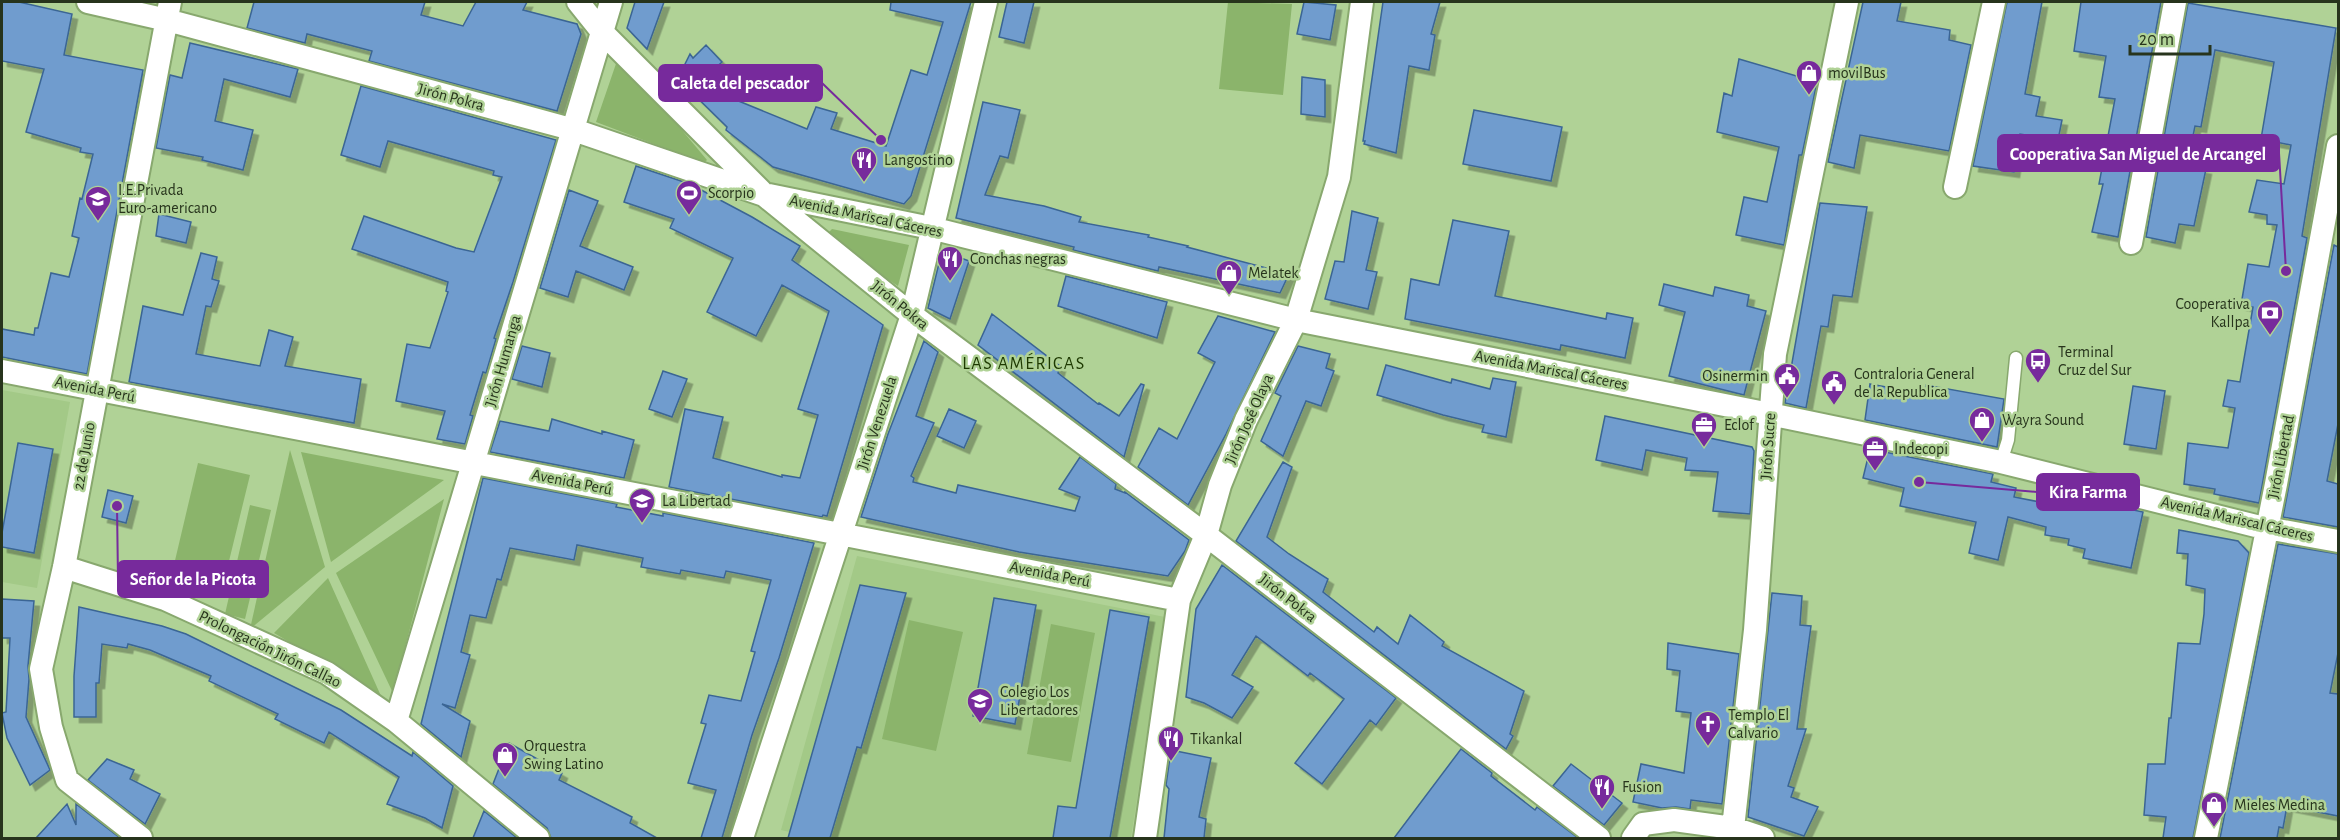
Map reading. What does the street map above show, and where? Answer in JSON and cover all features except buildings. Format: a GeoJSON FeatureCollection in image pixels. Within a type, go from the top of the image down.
{"type":"FeatureCollection","features":[{"type":"Feature","properties":{"kind":"street","name":"Jirón Pokra"},"geometry":{"type":"LineString","coordinates":[[88,2],[168,11],[571,129],[764,195],[912,315],[1206,535],[1599,838]]}},
{"type":"Feature","properties":{"kind":"street"},"geometry":{"type":"LineString","coordinates":[[578,2],[602,32],[764,195]]}},
{"type":"Feature","properties":{"kind":"street","name":"Jirón Humanga"},"geometry":{"type":"LineString","coordinates":[[396,721],[571,129],[611,2]]}},
{"type":"Feature","properties":{"kind":"street","name":"Jirón Venezuela"},"geometry":{"type":"LineString","coordinates":[[742,838],[912,315],[986,2]]}},
{"type":"Feature","properties":{"kind":"street","name":"Jirón José Olaya"},"geometry":{"type":"LineString","coordinates":[[1145,838],[1179,600],[1206,535],[1220,485],[1246,420],[1296,320],[1339,177],[1362,2]]}},
{"type":"Feature","properties":{"kind":"street","name":"Jirón Sucre"},"geometry":{"type":"LineString","coordinates":[[1733,828],[1755,630],[1775,354],[1847,2]]}},
{"type":"Feature","properties":{"kind":"street"},"geometry":{"type":"LineString","coordinates":[[1955,188],[1994,2]]}},
{"type":"Feature","properties":{"kind":"street"},"geometry":{"type":"LineString","coordinates":[[2131,243],[2175,2]]}},
{"type":"Feature","properties":{"kind":"street","name":"22 de Junio"},"geometry":{"type":"LineString","coordinates":[[141,838],[67,780],[51,727],[41,669],[64,567],[168,11]]}},
{"type":"Feature","properties":{"kind":"street","name":"Jirón Libertad"},"geometry":{"type":"LineString","coordinates":[[2206,838],[2338,146]]}},
{"type":"Feature","properties":{"kind":"street","name":"Avenida Mariscal Cáceres"},"geometry":{"type":"LineString","coordinates":[[764,195],[931,228],[1296,320],[2001,462],[2267,527],[2338,541]]}},
{"type":"Feature","properties":{"kind":"street","name":"Avenida Perú"},"geometry":{"type":"LineString","coordinates":[[2,371],[1179,600]]}},
{"type":"Feature","properties":{"kind":"street","name":"Prolongación Jirón Callao"},"geometry":{"type":"LineString","coordinates":[[64,567],[165,599],[327,673],[396,721],[538,838]]}},
{"type":"Feature","properties":{"kind":"street"},"geometry":{"type":"LineString","coordinates":[[1633,838],[1643,824],[1674,820],[1733,828],[1763,838]]}},
{"type":"Feature","properties":{"kind":"lane"},"geometry":{"type":"LineString","coordinates":[[2001,462],[2008,440],[2016,358]]}},
{"type":"Feature","properties":{"kind":"shaded area"},"geometry":{"type":"Polygon","coordinates":[[[1228,2],[1292,4],[1283,95],[1219,89],[1228,2]]]}},
{"type":"Feature","properties":{"kind":"shaded area"},"geometry":{"type":"Polygon","coordinates":[[[619,55],[707,160],[704,163],[596,122],[619,55]]]}},
{"type":"Feature","properties":{"kind":"shaded area"},"geometry":{"type":"Polygon","coordinates":[[[832,229],[909,245],[898,286],[829,241],[827,234],[832,229]]]}},
{"type":"Feature","properties":{"kind":"shaded area"},"geometry":{"type":"Polygon","coordinates":[[[2,390],[70,402],[37,588],[2,582],[2,390]]]}},
{"type":"Feature","properties":{"kind":"shaded area"},"geometry":{"type":"Polygon","coordinates":[[[290,450],[325,567],[250,629],[290,450]]]}},
{"type":"Feature","properties":{"kind":"shaded area"},"geometry":{"type":"Polygon","coordinates":[[[301,452],[444,480],[331,562],[301,452]]]}},
{"type":"Feature","properties":{"kind":"shaded area"},"geometry":{"type":"Polygon","coordinates":[[[198,463],[250,475],[220,598],[169,586],[198,463]]]}},
{"type":"Feature","properties":{"kind":"shaded area"},"geometry":{"type":"Polygon","coordinates":[[[444,499],[393,693],[336,573],[444,499]]]}},
{"type":"Feature","properties":{"kind":"shaded area"},"geometry":{"type":"Polygon","coordinates":[[[250,505],[271,510],[245,619],[225,614],[250,505]]]}},
{"type":"Feature","properties":{"kind":"shaded area","name":"Colegio Los Libertadores"},"geometry":{"type":"Polygon","coordinates":[[[857,556],[1165,617],[1131,838],[815,838],[781,830],[857,556]]]}},
{"type":"Feature","properties":{"kind":"shaded area"},"geometry":{"type":"Polygon","coordinates":[[[328,578],[381,696],[274,633],[328,578]]]}},
{"type":"Feature","properties":{"kind":"shaded area"},"geometry":{"type":"Polygon","coordinates":[[[909,620],[963,632],[936,751],[882,739],[909,620]]]}},
{"type":"Feature","properties":{"kind":"shaded area"},"geometry":{"type":"Polygon","coordinates":[[[1051,624],[1095,633],[1071,762],[1027,754],[1051,624]]]}},
{"type":"Feature","properties":{"kind":"place","name":"movilBus"},"geometry":{"type":"Point","coordinates":[1809,96]}},
{"type":"Feature","properties":{"kind":"place","name":"Caleta del pescador"},"geometry":{"type":"Point","coordinates":[881,140]}},
{"type":"Feature","properties":{"kind":"place","name":"Langostino"},"geometry":{"type":"Point","coordinates":[864,183]}},
{"type":"Feature","properties":{"kind":"place","name":"Scorpio"},"geometry":{"type":"Point","coordinates":[689,216]}},
{"type":"Feature","properties":{"kind":"place","name":"I.E.Privada Euro-americano"},"geometry":{"type":"Point","coordinates":[98,222]}},
{"type":"Feature","properties":{"kind":"place","name":"Cooperativa San Miguel de Arcangel"},"geometry":{"type":"Point","coordinates":[2286,271]}},
{"type":"Feature","properties":{"kind":"place","name":"Conchas negras"},"geometry":{"type":"Point","coordinates":[950,282]}},
{"type":"Feature","properties":{"kind":"place","name":"Melatek"},"geometry":{"type":"Point","coordinates":[1229,296]}},
{"type":"Feature","properties":{"kind":"place","name":"Cooperativa Kallpa"},"geometry":{"type":"Point","coordinates":[2270,336]}},
{"type":"Feature","properties":{"kind":"place","name":"Terminal Cruz del Sur"},"geometry":{"type":"Point","coordinates":[2038,384]}},
{"type":"Feature","properties":{"kind":"place","name":"Osinermin"},"geometry":{"type":"Point","coordinates":[1787,399]}},
{"type":"Feature","properties":{"kind":"place","name":"Contraloria General de la Republica"},"geometry":{"type":"Point","coordinates":[1834,406]}},
{"type":"Feature","properties":{"kind":"place","name":"Wayra Sound"},"geometry":{"type":"Point","coordinates":[1982,443]}},
{"type":"Feature","properties":{"kind":"place","name":"Eclof"},"geometry":{"type":"Point","coordinates":[1704,448]}},
{"type":"Feature","properties":{"kind":"place","name":"Indecopi"},"geometry":{"type":"Point","coordinates":[1875,472]}},
{"type":"Feature","properties":{"kind":"place","name":"Kira Farma"},"geometry":{"type":"Point","coordinates":[1919,482]}},
{"type":"Feature","properties":{"kind":"place","name":"Señor de la Picota"},"geometry":{"type":"Point","coordinates":[117,506]}},
{"type":"Feature","properties":{"kind":"place","name":"La Libertad"},"geometry":{"type":"Point","coordinates":[642,524]}},
{"type":"Feature","properties":{"kind":"place","name":"Colegio Los Libertadores"},"geometry":{"type":"Point","coordinates":[980,724]}},
{"type":"Feature","properties":{"kind":"place","name":"Templo El Calvario"},"geometry":{"type":"Point","coordinates":[1708,747]}},
{"type":"Feature","properties":{"kind":"place","name":"Tikankal"},"geometry":{"type":"Point","coordinates":[1171,762]}},
{"type":"Feature","properties":{"kind":"place","name":"Orquestra Swing Latino"},"geometry":{"type":"Point","coordinates":[505,778]}},
{"type":"Feature","properties":{"kind":"place","name":"Fusion"},"geometry":{"type":"Point","coordinates":[1602,810]}},
{"type":"Feature","properties":{"kind":"place","name":"Mieles Medina"},"geometry":{"type":"Point","coordinates":[2214,828]}},
{"type":"Feature","properties":{"kind":"district","name":"LAS AMÉRICAS"},"geometry":{"type":"Point","coordinates":[1024,364]}}]}
